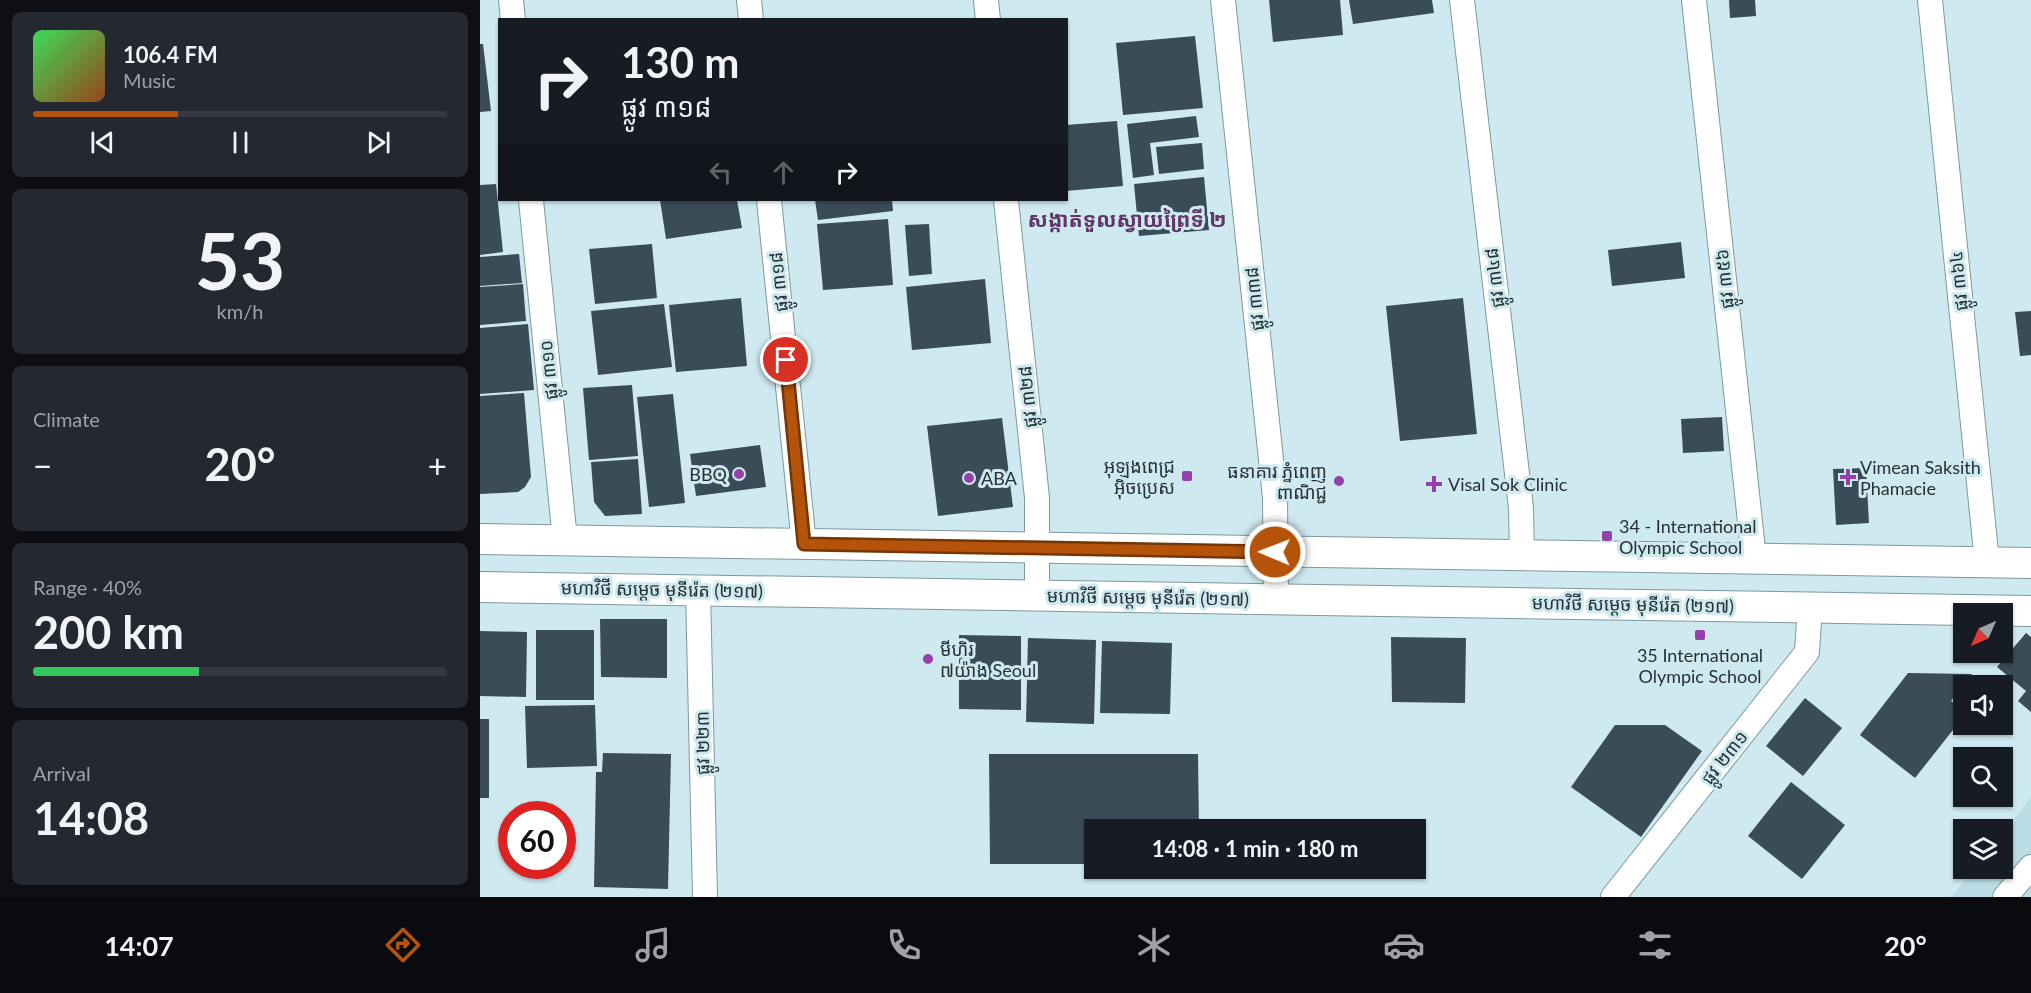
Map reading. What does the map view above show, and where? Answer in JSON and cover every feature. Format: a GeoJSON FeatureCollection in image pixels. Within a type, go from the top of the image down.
{"type":"FeatureCollection","features":[{"type":"Feature","properties":{"kind":"main road"},"geometry":{"type":"LineString","coordinates":[[480,539],[2031,563]]}},
{"type":"Feature","properties":{"kind":"main road","name":"មហាវិថី សម្តេច មុនីរ៉េត (២១៧)"},"geometry":{"type":"LineString","coordinates":[[480,586],[2031,611]]}},
{"type":"Feature","properties":{"kind":"street"},"geometry":{"type":"LineString","coordinates":[[511,0],[513,18]]}},
{"type":"Feature","properties":{"kind":"street"},"geometry":{"type":"LineString","coordinates":[[749,0],[751,18]]}},
{"type":"Feature","properties":{"kind":"street"},"geometry":{"type":"LineString","coordinates":[[986,0],[988,18]]}},
{"type":"Feature","properties":{"kind":"street","name":"ផ្លូវ ៣៣៨"},"geometry":{"type":"LineString","coordinates":[[1223,0],[1275,498],[1276,599]]}},
{"type":"Feature","properties":{"kind":"street","name":"ផ្លូវ ៣៤៨"},"geometry":{"type":"LineString","coordinates":[[1461,0],[1521,508],[1522,555]]}},
{"type":"Feature","properties":{"kind":"street","name":"ផ្លូវ ៣៥៦"},"geometry":{"type":"LineString","coordinates":[[1694,0],[1754,559]]}},
{"type":"Feature","properties":{"kind":"street","name":"ផ្លូវ ៣៦៤"},"geometry":{"type":"LineString","coordinates":[[1930,0],[1987,562]]}},
{"type":"Feature","properties":{"kind":"street","name":"ផ្លូវ ៣១០"},"geometry":{"type":"LineString","coordinates":[[531,201],[566,540]]}},
{"type":"Feature","properties":{"kind":"street","name":"ផ្លូវ ៣១៨"},"geometry":{"type":"LineString","coordinates":[[769,201],[804,544]]}},
{"type":"Feature","properties":{"kind":"street","name":"ផ្លូវ ៣២៨"},"geometry":{"type":"LineString","coordinates":[[1006,201],[1037,498],[1037,595]]}},
{"type":"Feature","properties":{"kind":"street","name":"ផ្លូវ ២២៣"},"geometry":{"type":"LineString","coordinates":[[698,590],[705,897]]}},
{"type":"Feature","properties":{"kind":"street","name":"ផ្លូវ ២៣១"},"geometry":{"type":"LineString","coordinates":[[1614,897],[1807,652],[1810,606]]}},
{"type":"Feature","properties":{"kind":"street"},"geometry":{"type":"LineString","coordinates":[[2006,897],[2031,867]]}},
{"type":"Feature","properties":{"kind":"shaded area"},"geometry":{"type":"Polygon","coordinates":[[[2031,797],[2031,897],[1951,897],[1966,879],[2013,879],[2013,820],[2031,797]]]}},
{"type":"Feature","properties":{"kind":"building"},"geometry":{"type":"Polygon","coordinates":[[[1269,0],[1340,0],[1343,35],[1273,42],[1269,0]]]}},
{"type":"Feature","properties":{"kind":"building"},"geometry":{"type":"Polygon","coordinates":[[[1349,0],[1432,0],[1434,13],[1353,24],[1349,0]]]}},
{"type":"Feature","properties":{"kind":"building"},"geometry":{"type":"Polygon","coordinates":[[[1729,0],[1755,0],[1756,16],[1730,18],[1729,0]]]}},
{"type":"Feature","properties":{"kind":"building"},"geometry":{"type":"Polygon","coordinates":[[[1195,36],[1203,108],[1123,115],[1116,43],[1195,36]]]}},
{"type":"Feature","properties":{"kind":"building"},"geometry":{"type":"Polygon","coordinates":[[[480,44],[483,44],[491,111],[480,112],[480,44]]]}},
{"type":"Feature","properties":{"kind":"building"},"geometry":{"type":"Polygon","coordinates":[[[1196,116],[1199,137],[1150,143],[1154,175],[1133,178],[1127,124],[1196,116]]]}},
{"type":"Feature","properties":{"kind":"building"},"geometry":{"type":"Polygon","coordinates":[[[1117,121],[1123,186],[1068,191],[1068,125],[1117,121]]]}},
{"type":"Feature","properties":{"kind":"building"},"geometry":{"type":"Polygon","coordinates":[[[1202,143],[1204,169],[1159,174],[1156,147],[1202,143]]]}},
{"type":"Feature","properties":{"kind":"building"},"geometry":{"type":"Polygon","coordinates":[[[1204,177],[1209,230],[1139,236],[1134,184],[1204,177]]]}},
{"type":"Feature","properties":{"kind":"building"},"geometry":{"type":"Polygon","coordinates":[[[496,184],[503,252],[480,255],[480,185],[496,184]]]}},
{"type":"Feature","properties":{"kind":"building"},"geometry":{"type":"Polygon","coordinates":[[[660,201],[737,201],[742,228],[666,239],[660,201]]]}},
{"type":"Feature","properties":{"kind":"building"},"geometry":{"type":"Polygon","coordinates":[[[815,201],[892,201],[893,211],[818,220],[815,201]]]}},
{"type":"Feature","properties":{"kind":"building"},"geometry":{"type":"Polygon","coordinates":[[[888,219],[893,285],[823,290],[817,224],[888,219]]]}},
{"type":"Feature","properties":{"kind":"building"},"geometry":{"type":"Polygon","coordinates":[[[929,224],[932,274],[909,276],[905,225],[929,224]]]}},
{"type":"Feature","properties":{"kind":"building"},"geometry":{"type":"Polygon","coordinates":[[[1681,242],[1685,278],[1612,286],[1608,250],[1681,242]]]}},
{"type":"Feature","properties":{"kind":"building"},"geometry":{"type":"Polygon","coordinates":[[[652,244],[657,298],[595,304],[589,249],[652,244]]]}},
{"type":"Feature","properties":{"kind":"building"},"geometry":{"type":"Polygon","coordinates":[[[519,254],[522,283],[480,286],[480,257],[519,254]]]}},
{"type":"Feature","properties":{"kind":"building"},"geometry":{"type":"Polygon","coordinates":[[[985,279],[991,343],[912,350],[906,287],[985,279]]]}},
{"type":"Feature","properties":{"kind":"building"},"geometry":{"type":"Polygon","coordinates":[[[523,284],[526,321],[480,325],[480,287],[523,284]]]}},
{"type":"Feature","properties":{"kind":"building"},"geometry":{"type":"Polygon","coordinates":[[[741,298],[747,366],[676,372],[669,305],[741,298]]]}},
{"type":"Feature","properties":{"kind":"building"},"geometry":{"type":"Polygon","coordinates":[[[1463,298],[1477,434],[1400,441],[1386,306],[1463,298]]]}},
{"type":"Feature","properties":{"kind":"building"},"geometry":{"type":"Polygon","coordinates":[[[664,304],[672,367],[598,375],[591,311],[664,304]]]}},
{"type":"Feature","properties":{"kind":"building"},"geometry":{"type":"Polygon","coordinates":[[[2031,311],[2031,355],[2020,356],[2015,312],[2031,311]]]}},
{"type":"Feature","properties":{"kind":"building"},"geometry":{"type":"Polygon","coordinates":[[[528,324],[534,390],[480,394],[480,328],[528,324]]]}},
{"type":"Feature","properties":{"kind":"building"},"geometry":{"type":"Polygon","coordinates":[[[632,385],[638,456],[589,460],[583,388],[632,385]]]}},
{"type":"Feature","properties":{"kind":"building"},"geometry":{"type":"Polygon","coordinates":[[[524,393],[531,477],[525,487],[518,492],[480,494],[480,396],[524,393]]]}},
{"type":"Feature","properties":{"kind":"building"},"geometry":{"type":"Polygon","coordinates":[[[673,394],[685,503],[649,507],[637,397],[673,394]]]}},
{"type":"Feature","properties":{"kind":"building"},"geometry":{"type":"Polygon","coordinates":[[[1722,417],[1724,451],[1683,453],[1681,419],[1722,417]]]}},
{"type":"Feature","properties":{"kind":"building"},"geometry":{"type":"Polygon","coordinates":[[[1002,418],[1013,507],[938,516],[927,426],[1002,418]]]}},
{"type":"Feature","properties":{"kind":"building"},"geometry":{"type":"Polygon","coordinates":[[[760,445],[766,487],[696,496],[690,454],[760,445]]]}},
{"type":"Feature","properties":{"kind":"building"},"geometry":{"type":"Polygon","coordinates":[[[638,459],[642,514],[605,516],[594,502],[591,462],[638,459]]]}},
{"type":"Feature","properties":{"kind":"building"},"geometry":{"type":"Polygon","coordinates":[[[1866,468],[1869,523],[1836,525],[1833,469],[1866,468]]]}},
{"type":"Feature","properties":{"kind":"building"},"geometry":{"type":"Polygon","coordinates":[[[600,619],[667,619],[667,678],[601,677],[600,619]]]}},
{"type":"Feature","properties":{"kind":"building"},"geometry":{"type":"Polygon","coordinates":[[[536,630],[594,630],[594,700],[536,700],[536,630]]]}},
{"type":"Feature","properties":{"kind":"building"},"geometry":{"type":"Polygon","coordinates":[[[480,631],[527,632],[526,697],[480,696],[480,631]]]}},
{"type":"Feature","properties":{"kind":"building"},"geometry":{"type":"Polygon","coordinates":[[[2026,633],[2031,637],[2031,712],[2018,701],[2026,691],[2013,680],[2013,675],[2007,675],[1997,667],[2000,663],[2013,663],[2013,648],[2026,633]]]}},
{"type":"Feature","properties":{"kind":"building"},"geometry":{"type":"Polygon","coordinates":[[[959,635],[1021,636],[1021,710],[959,709],[959,635]]]}},
{"type":"Feature","properties":{"kind":"building"},"geometry":{"type":"Polygon","coordinates":[[[1391,637],[1466,638],[1465,703],[1392,702],[1391,637]]]}},
{"type":"Feature","properties":{"kind":"building"},"geometry":{"type":"Polygon","coordinates":[[[1028,638],[1096,640],[1094,724],[1026,722],[1028,638]]]}},
{"type":"Feature","properties":{"kind":"building"},"geometry":{"type":"Polygon","coordinates":[[[1102,641],[1172,643],[1170,714],[1100,713],[1102,641]]]}},
{"type":"Feature","properties":{"kind":"building"},"geometry":{"type":"Polygon","coordinates":[[[1908,673],[1972,674],[1953,675],[1951,701],[1953,702],[1953,730],[1915,778],[1860,735],[1908,673]]]}},
{"type":"Feature","properties":{"kind":"building"},"geometry":{"type":"Polygon","coordinates":[[[1805,698],[1842,728],[1803,776],[1766,746],[1805,698]]]}},
{"type":"Feature","properties":{"kind":"building"},"geometry":{"type":"Polygon","coordinates":[[[595,705],[597,766],[527,768],[525,706],[595,705]]]}},
{"type":"Feature","properties":{"kind":"building"},"geometry":{"type":"Polygon","coordinates":[[[480,719],[489,719],[489,798],[480,798],[480,719]]]}},
{"type":"Feature","properties":{"kind":"building"},"geometry":{"type":"Polygon","coordinates":[[[1615,725],[1665,725],[1702,751],[1641,837],[1571,787],[1615,725]]]}},
{"type":"Feature","properties":{"kind":"building"},"geometry":{"type":"Polygon","coordinates":[[[603,753],[671,754],[668,889],[594,887],[596,772],[602,772],[603,753]]]}},
{"type":"Feature","properties":{"kind":"building"},"geometry":{"type":"Polygon","coordinates":[[[989,754],[1198,754],[1199,819],[1084,819],[1084,864],[990,864],[989,754]]]}},
{"type":"Feature","properties":{"kind":"building"},"geometry":{"type":"Polygon","coordinates":[[[1791,782],[1845,825],[1802,879],[1748,836],[1791,782]]]}},
{"type":"Feature","properties":{"kind":"place","name":"BBQ"},"geometry":{"type":"Point","coordinates":[739,474]}},
{"type":"Feature","properties":{"kind":"place","name":"អុឡុងពេជ្រ អ៊ិចប្រេស"},"geometry":{"type":"Point","coordinates":[1187,476]}},
{"type":"Feature","properties":{"kind":"place","name":"Vimean Saksith Phamacie"},"geometry":{"type":"Point","coordinates":[1848,477]}},
{"type":"Feature","properties":{"kind":"place","name":"ABA"},"geometry":{"type":"Point","coordinates":[969,478]}},
{"type":"Feature","properties":{"kind":"place","name":"ធនាគារ ភ្នំពេញ ពាណិជ្ជ"},"geometry":{"type":"Point","coordinates":[1339,481]}},
{"type":"Feature","properties":{"kind":"place","name":"Visal Sok Clinic"},"geometry":{"type":"Point","coordinates":[1434,484]}},
{"type":"Feature","properties":{"kind":"place","name":"34 - International Olympic School"},"geometry":{"type":"Point","coordinates":[1607,536]}},
{"type":"Feature","properties":{"kind":"place","name":"35 International Olympic School"},"geometry":{"type":"Point","coordinates":[1700,635]}},
{"type":"Feature","properties":{"kind":"place","name":"មីហិរ ៧យ៉ាង Seoul"},"geometry":{"type":"Point","coordinates":[928,659]}},
{"type":"Feature","properties":{"kind":"district","name":"សង្កាត់ទួលស្វាយព្រៃទី ២"},"geometry":{"type":"Point","coordinates":[1127,218]}},
{"type":"Feature","properties":{"kind":"route"},"geometry":{"type":"LineString","coordinates":[[786,360],[804,544],[1275,552]]}}]}
